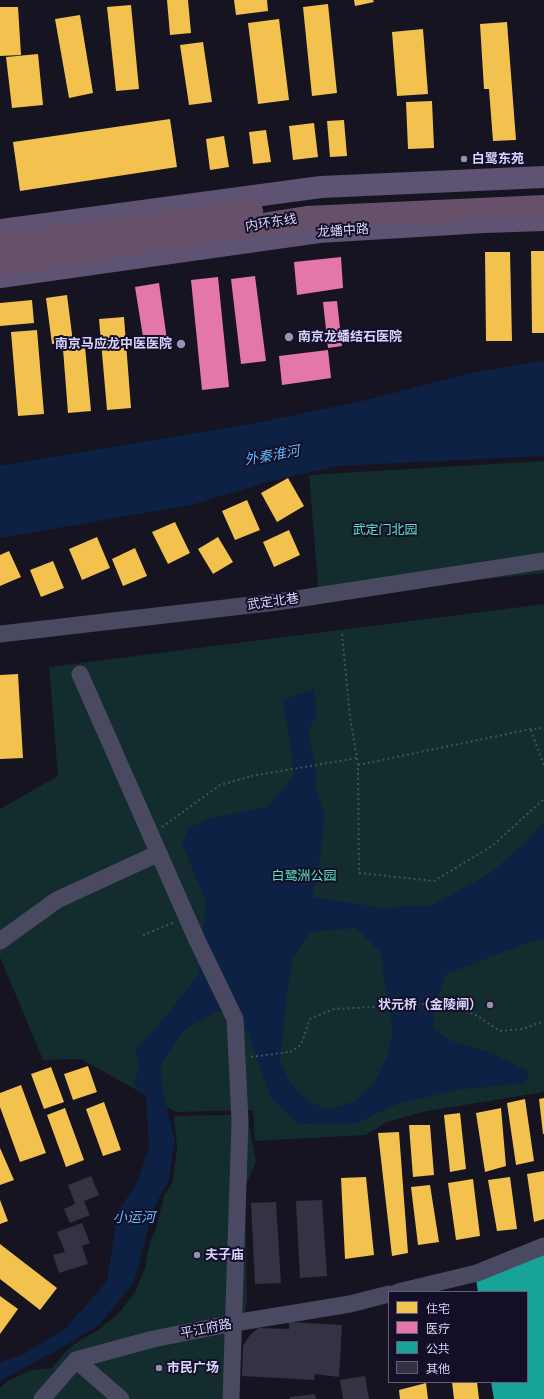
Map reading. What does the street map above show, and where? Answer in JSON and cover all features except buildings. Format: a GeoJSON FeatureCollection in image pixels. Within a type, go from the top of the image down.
{"type":"FeatureCollection","features":[{"type":"Feature","properties":{"kind":"highway","name":"内环东线"},"geometry":{"type":"LineString","coordinates":[[0,244],[310,204],[544,192]]}},
{"type":"Feature","properties":{"kind":"highway","name":"内环东线"},"geometry":{"type":"LineString","coordinates":[[0,265],[307,217],[544,206]]}},
{"type":"Feature","properties":{"kind":"main road"},"geometry":{"type":"LineString","coordinates":[[0,230],[321,187],[544,177]]}},
{"type":"Feature","properties":{"kind":"main road","name":"龙蟠中路"},"geometry":{"type":"LineString","coordinates":[[0,276],[319,232],[544,220]]}},
{"type":"Feature","properties":{"kind":"street","name":"武定北巷"},"geometry":{"type":"LineString","coordinates":[[0,634],[276,602],[544,561]]}},
{"type":"Feature","properties":{"kind":"street"},"geometry":{"type":"LineString","coordinates":[[80,674],[196,938],[235,1019],[240,1121],[231,1399]]}},
{"type":"Feature","properties":{"kind":"street"},"geometry":{"type":"LineString","coordinates":[[0,941],[57,900],[159,853]]}},
{"type":"Feature","properties":{"kind":"street"},"geometry":{"type":"LineString","coordinates":[[402,1291],[477,1273],[544,1246]]}},
{"type":"Feature","properties":{"kind":"street","name":"平江府路"},"geometry":{"type":"LineString","coordinates":[[76,1360],[153,1339],[234,1323],[350,1304],[388,1294]]}},
{"type":"Feature","properties":{"kind":"street"},"geometry":{"type":"LineString","coordinates":[[42,1399],[76,1360],[121,1399]]}},
{"type":"Feature","properties":{"kind":"path"},"geometry":{"type":"LineString","coordinates":[[342,634],[350,717],[358,765],[359,873],[434,881],[492,846],[544,799]]}},
{"type":"Feature","properties":{"kind":"path"},"geometry":{"type":"LineString","coordinates":[[358,765],[531,729],[544,728]]}},
{"type":"Feature","properties":{"kind":"path"},"geometry":{"type":"LineString","coordinates":[[531,729],[544,766]]}},
{"type":"Feature","properties":{"kind":"path"},"geometry":{"type":"LineString","coordinates":[[151,835],[220,785],[251,776],[284,769],[357,758]]}},
{"type":"Feature","properties":{"kind":"path"},"geometry":{"type":"LineString","coordinates":[[143,935],[187,917]]}},
{"type":"Feature","properties":{"kind":"path"},"geometry":{"type":"LineString","coordinates":[[251,1057],[290,1052],[301,1045],[310,1019],[334,1009],[445,1003],[474,1014],[500,1031],[523,1029],[544,1021]]}},
{"type":"Feature","properties":{"kind":"green space","name":"武定门北园"},"geometry":{"type":"Polygon","coordinates":[[[544,461],[544,573],[319,597],[309,475],[544,461]]]}},
{"type":"Feature","properties":{"kind":"green space","name":"白鹭洲公园"},"geometry":{"type":"Polygon","coordinates":[[[544,604],[544,1092],[422,1112],[387,1122],[366,1135],[255,1141],[253,1110],[176,1112],[81,1059],[43,1060],[0,957],[0,809],[58,776],[49,667],[544,604]]]}},
{"type":"Feature","properties":{"kind":"green space","name":"夫子庙"},"geometry":{"type":"Polygon","coordinates":[[[247,1115],[256,1162],[245,1187],[247,1301],[241,1335],[237,1399],[0,1399],[0,1388],[6,1382],[31,1370],[52,1368],[65,1352],[80,1340],[97,1331],[120,1312],[135,1292],[145,1268],[150,1242],[156,1229],[164,1196],[173,1181],[177,1148],[174,1116],[247,1115]]]}},
{"type":"Feature","properties":{"kind":"water","name":"外秦淮河"},"geometry":{"type":"Polygon","coordinates":[[[544,360],[544,456],[337,466],[271,481],[191,505],[0,538],[0,466],[262,422],[366,400],[467,374],[544,360]]]}},
{"type":"Feature","properties":{"kind":"water","name":"小运河"},"geometry":{"type":"Polygon","coordinates":[[[314,689],[317,713],[308,732],[316,772],[316,788],[324,814],[321,852],[312,897],[382,908],[433,905],[489,874],[524,844],[544,822],[544,940],[532,941],[446,974],[435,1006],[433,1029],[452,1041],[494,1054],[530,1072],[525,1083],[456,1090],[397,1104],[356,1123],[299,1124],[272,1099],[242,1016],[218,1011],[184,1030],[161,1065],[162,1089],[175,1139],[169,1179],[153,1210],[134,1282],[100,1324],[61,1348],[0,1381],[0,1362],[24,1354],[66,1328],[107,1281],[118,1211],[137,1183],[149,1147],[146,1097],[134,1084],[139,1068],[136,1049],[162,1021],[199,974],[206,902],[182,844],[189,828],[210,818],[268,807],[294,776],[283,700],[314,689]],[[356,928],[311,932],[292,958],[280,1062],[289,1081],[306,1101],[330,1110],[355,1101],[374,1084],[387,1057],[393,1030],[381,953],[356,928]]]}},
{"type":"Feature","properties":{"kind":"place","name":"白鹭东苑"},"geometry":{"type":"Point","coordinates":[464,159]}},
{"type":"Feature","properties":{"kind":"place","name":"南京龙蟠结石医院"},"geometry":{"type":"Point","coordinates":[289,337]}},
{"type":"Feature","properties":{"kind":"place","name":"南京马应龙中医医院"},"geometry":{"type":"Point","coordinates":[181,344]}},
{"type":"Feature","properties":{"kind":"place","name":"状元桥（金陵闸）"},"geometry":{"type":"Point","coordinates":[490,1005]}},
{"type":"Feature","properties":{"kind":"place","name":"夫子庙"},"geometry":{"type":"Point","coordinates":[197,1255]}},
{"type":"Feature","properties":{"kind":"place","name":"市民广场"},"geometry":{"type":"Point","coordinates":[159,1368]}}]}
